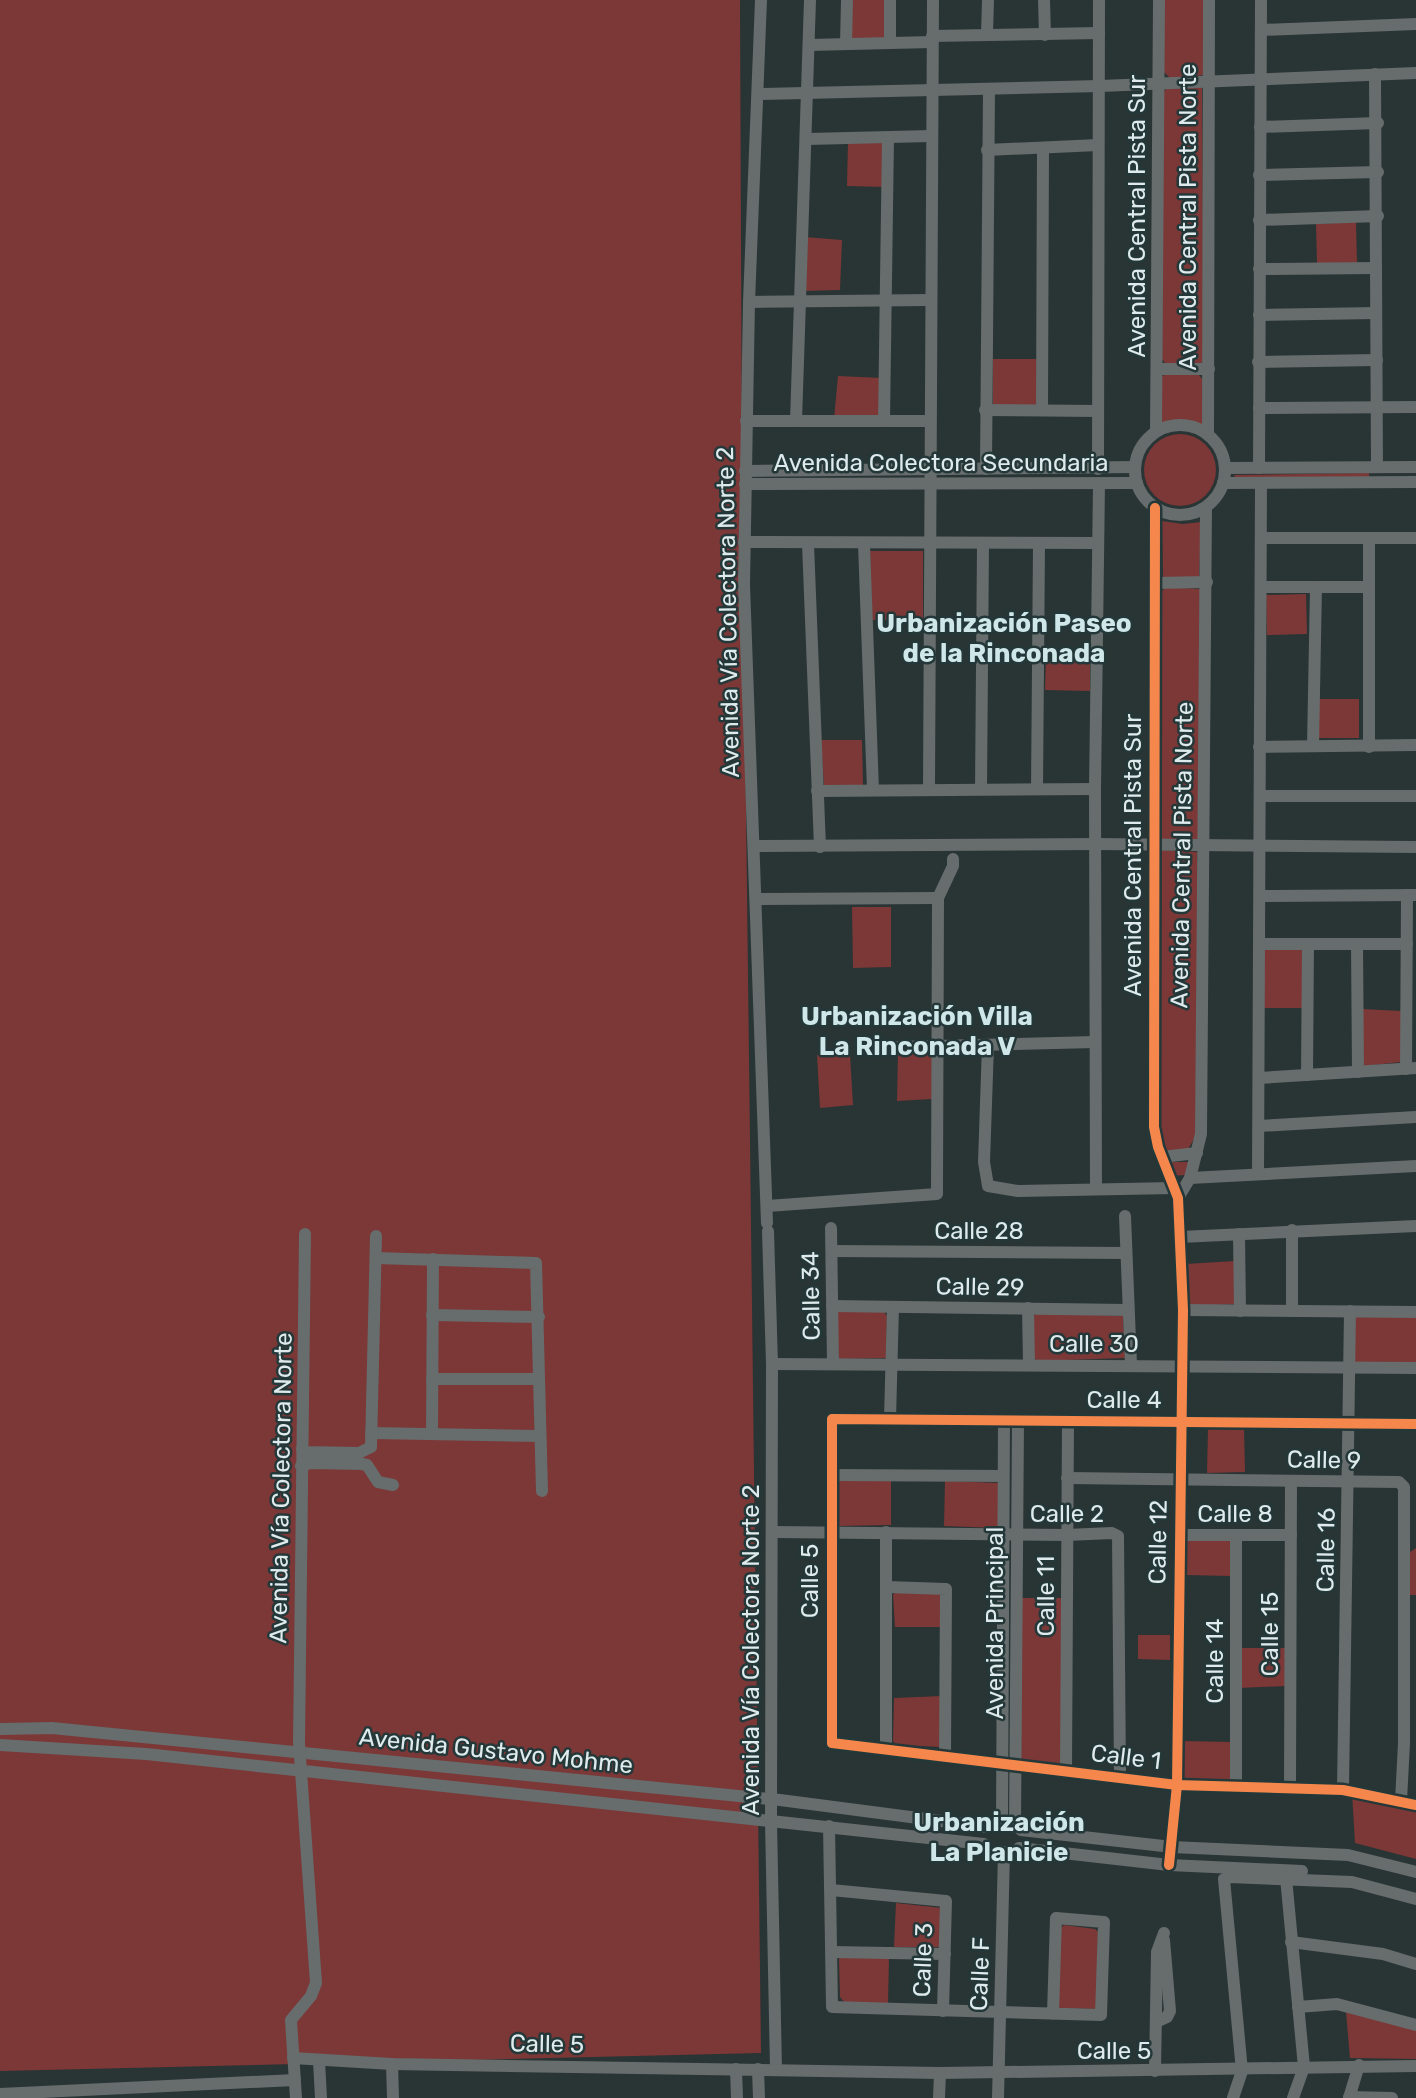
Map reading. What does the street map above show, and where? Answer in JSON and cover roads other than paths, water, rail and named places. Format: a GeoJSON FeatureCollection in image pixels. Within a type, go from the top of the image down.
{"type":"FeatureCollection","features":[{"type":"Feature","properties":{"kind":"street","name":"Avenida Vía Colectora Norte 2"},"geometry":{"type":"LineString","coordinates":[[761,0],[749,302],[744,542],[772,1364],[771,1821],[776,2069]]}},
{"type":"Feature","properties":{"kind":"street"},"geometry":{"type":"LineString","coordinates":[[796,421],[810,0]]}},
{"type":"Feature","properties":{"kind":"street"},"geometry":{"type":"LineString","coordinates":[[846,44],[848,0]]}},
{"type":"Feature","properties":{"kind":"street"},"geometry":{"type":"LineString","coordinates":[[890,0],[890,42]]}},
{"type":"Feature","properties":{"kind":"street"},"geometry":{"type":"LineString","coordinates":[[929,789],[932,484],[929,421],[930,90],[933,0]]}},
{"type":"Feature","properties":{"kind":"street"},"geometry":{"type":"LineString","coordinates":[[987,34],[988,0]]}},
{"type":"Feature","properties":{"kind":"street"},"geometry":{"type":"LineString","coordinates":[[1044,0],[1045,34]]}},
{"type":"Feature","properties":{"kind":"street"},"geometry":{"type":"LineString","coordinates":[[1098,469],[1099,0]]}},
{"type":"Feature","properties":{"kind":"street","name":"Avenida Central Pista Sur"},"geometry":{"type":"LineString","coordinates":[[1156,431],[1159,0]]}},
{"type":"Feature","properties":{"kind":"street","name":"Avenida Central Pista Norte"},"geometry":{"type":"LineString","coordinates":[[1208,434],[1209,0]]}},
{"type":"Feature","properties":{"kind":"street"},"geometry":{"type":"LineString","coordinates":[[1259,468],[1261,0]]}},
{"type":"Feature","properties":{"kind":"street"},"geometry":{"type":"LineString","coordinates":[[1261,30],[1416,24]]}},
{"type":"Feature","properties":{"kind":"street"},"geometry":{"type":"LineString","coordinates":[[809,45],[987,34],[1099,33]]}},
{"type":"Feature","properties":{"kind":"street"},"geometry":{"type":"LineString","coordinates":[[758,94],[808,95],[1100,86],[1416,73]]}},
{"type":"Feature","properties":{"kind":"street"},"geometry":{"type":"LineString","coordinates":[[1376,74],[1377,467]]}},
{"type":"Feature","properties":{"kind":"street"},"geometry":{"type":"LineString","coordinates":[[986,469],[989,89]]}},
{"type":"Feature","properties":{"kind":"street"},"geometry":{"type":"LineString","coordinates":[[1260,127],[1378,123]]}},
{"type":"Feature","properties":{"kind":"street"},"geometry":{"type":"LineString","coordinates":[[807,139],[930,135]]}},
{"type":"Feature","properties":{"kind":"street"},"geometry":{"type":"LineString","coordinates":[[884,421],[888,138]]}},
{"type":"Feature","properties":{"kind":"street"},"geometry":{"type":"LineString","coordinates":[[987,150],[1098,145]]}},
{"type":"Feature","properties":{"kind":"street"},"geometry":{"type":"LineString","coordinates":[[1042,148],[1042,410]]}},
{"type":"Feature","properties":{"kind":"street"},"geometry":{"type":"LineString","coordinates":[[1259,175],[1378,172]]}},
{"type":"Feature","properties":{"kind":"street"},"geometry":{"type":"LineString","coordinates":[[1259,220],[1378,216]]}},
{"type":"Feature","properties":{"kind":"street"},"geometry":{"type":"LineString","coordinates":[[1259,269],[1376,268]]}},
{"type":"Feature","properties":{"kind":"street"},"geometry":{"type":"LineString","coordinates":[[749,302],[929,300]]}},
{"type":"Feature","properties":{"kind":"street"},"geometry":{"type":"LineString","coordinates":[[1259,315],[1376,313]]}},
{"type":"Feature","properties":{"kind":"street"},"geometry":{"type":"LineString","coordinates":[[1258,362],[1377,360]]}},
{"type":"Feature","properties":{"kind":"street"},"geometry":{"type":"LineString","coordinates":[[1158,369],[1209,369]]}},
{"type":"Feature","properties":{"kind":"street"},"geometry":{"type":"LineString","coordinates":[[1259,408],[1416,407]]}},
{"type":"Feature","properties":{"kind":"street"},"geometry":{"type":"LineString","coordinates":[[985,410],[1098,411]]}},
{"type":"Feature","properties":{"kind":"street"},"geometry":{"type":"LineString","coordinates":[[746,421],[929,421]]}},
{"type":"Feature","properties":{"kind":"street"},"geometry":{"type":"LineString","coordinates":[[1177,425],[1199,429],[1208,434],[1221,452],[1225,468],[1217,497],[1206,507],[1181,516],[1155,508],[1147,501],[1137,483],[1135,467],[1141,446],[1156,431],[1177,425]]}},
{"type":"Feature","properties":{"kind":"street","name":"Avenida Colectora Secundaria"},"geometry":{"type":"LineString","coordinates":[[745,477],[932,469],[1135,467]]}},
{"type":"Feature","properties":{"kind":"street"},"geometry":{"type":"LineString","coordinates":[[1225,468],[1416,467]]}},
{"type":"Feature","properties":{"kind":"street","name":"Avenida Colectora Secundaria"},"geometry":{"type":"LineString","coordinates":[[745,477],[932,484],[1137,483]]}},
{"type":"Feature","properties":{"kind":"street"},"geometry":{"type":"LineString","coordinates":[[1223,483],[1416,482]]}},
{"type":"Feature","properties":{"kind":"street"},"geometry":{"type":"LineString","coordinates":[[1096,1189],[1095,789],[1099,484]]}},
{"type":"Feature","properties":{"kind":"street"},"geometry":{"type":"LineString","coordinates":[[1258,1174],[1261,484]]}},
{"type":"Feature","properties":{"kind":"street","name":"Avenida Central Pista Norte"},"geometry":{"type":"LineString","coordinates":[[1176,1193],[1190,1178],[1201,1134],[1206,507]]}},
{"type":"Feature","properties":{"kind":"street","name":"Avenida Central Pista Sur"},"geometry":{"type":"LineString","coordinates":[[1155,508],[1154,1127],[1161,1157],[1176,1193]]}},
{"type":"Feature","properties":{"kind":"street"},"geometry":{"type":"LineString","coordinates":[[1261,538],[1416,538]]}},
{"type":"Feature","properties":{"kind":"street"},"geometry":{"type":"LineString","coordinates":[[1368,538],[1369,747]]}},
{"type":"Feature","properties":{"kind":"street"},"geometry":{"type":"LineString","coordinates":[[744,542],[1097,544]]}},
{"type":"Feature","properties":{"kind":"street"},"geometry":{"type":"LineString","coordinates":[[808,544],[820,847]]}},
{"type":"Feature","properties":{"kind":"street"},"geometry":{"type":"LineString","coordinates":[[864,544],[873,790]]}},
{"type":"Feature","properties":{"kind":"street"},"geometry":{"type":"LineString","coordinates":[[981,789],[983,544]]}},
{"type":"Feature","properties":{"kind":"street"},"geometry":{"type":"LineString","coordinates":[[1037,789],[1039,544]]}},
{"type":"Feature","properties":{"kind":"street"},"geometry":{"type":"LineString","coordinates":[[1155,583],[1207,582]]}},
{"type":"Feature","properties":{"kind":"street"},"geometry":{"type":"LineString","coordinates":[[1261,587],[1368,587]]}},
{"type":"Feature","properties":{"kind":"street"},"geometry":{"type":"LineString","coordinates":[[1313,746],[1316,587]]}},
{"type":"Feature","properties":{"kind":"street"},"geometry":{"type":"LineString","coordinates":[[1259,747],[1416,745]]}},
{"type":"Feature","properties":{"kind":"street"},"geometry":{"type":"LineString","coordinates":[[817,791],[1095,789]]}},
{"type":"Feature","properties":{"kind":"street"},"geometry":{"type":"LineString","coordinates":[[1260,796],[1416,796]]}},
{"type":"Feature","properties":{"kind":"street"},"geometry":{"type":"LineString","coordinates":[[754,846],[1096,844],[1416,847]]}},
{"type":"Feature","properties":{"kind":"street"},"geometry":{"type":"LineString","coordinates":[[766,1206],[937,1194],[937,898],[953,866],[953,859]]}},
{"type":"Feature","properties":{"kind":"street"},"geometry":{"type":"LineString","coordinates":[[1259,1078],[1411,1069],[1406,944],[1411,895],[1260,895]]}},
{"type":"Feature","properties":{"kind":"street"},"geometry":{"type":"LineString","coordinates":[[756,899],[937,898]]}},
{"type":"Feature","properties":{"kind":"street"},"geometry":{"type":"LineString","coordinates":[[1259,944],[1406,944]]}},
{"type":"Feature","properties":{"kind":"street"},"geometry":{"type":"LineString","coordinates":[[1307,1075],[1308,944]]}},
{"type":"Feature","properties":{"kind":"street"},"geometry":{"type":"LineString","coordinates":[[1357,944],[1358,1072]]}},
{"type":"Feature","properties":{"kind":"street"},"geometry":{"type":"LineString","coordinates":[[896,1047],[1095,1042]]}},
{"type":"Feature","properties":{"kind":"street"},"geometry":{"type":"LineString","coordinates":[[988,1045],[984,1162],[988,1186],[1018,1191],[1096,1189],[1176,1193]]}},
{"type":"Feature","properties":{"kind":"street"},"geometry":{"type":"LineString","coordinates":[[1259,1126],[1416,1117]]}},
{"type":"Feature","properties":{"kind":"street"},"geometry":{"type":"LineString","coordinates":[[1161,1157],[1197,1153]]}},
{"type":"Feature","properties":{"kind":"street"},"geometry":{"type":"LineString","coordinates":[[1190,1178],[1416,1166]]}},
{"type":"Feature","properties":{"kind":"street","name":"Calle 12"},"geometry":{"type":"LineString","coordinates":[[1172,1847],[1177,1785],[1183,1310],[1176,1193]]}},
{"type":"Feature","properties":{"kind":"street"},"geometry":{"type":"LineString","coordinates":[[1125,1216],[1131,1366]]}},
{"type":"Feature","properties":{"kind":"street"},"geometry":{"type":"LineString","coordinates":[[1180,1237],[1416,1226]]}},
{"type":"Feature","properties":{"kind":"street","name":"Calle 34"},"geometry":{"type":"LineString","coordinates":[[831,1228],[833,1363]]}},
{"type":"Feature","properties":{"kind":"street"},"geometry":{"type":"LineString","coordinates":[[1292,1230],[1292,1311]]}},
{"type":"Feature","properties":{"kind":"street","name":"Avenida Vía Colectora Norte"},"geometry":{"type":"LineString","coordinates":[[301,1770],[301,1466],[305,1234]]}},
{"type":"Feature","properties":{"kind":"street"},"geometry":{"type":"LineString","coordinates":[[1239,1234],[1240,1311]]}},
{"type":"Feature","properties":{"kind":"street"},"geometry":{"type":"LineString","coordinates":[[302,1449],[305,1452],[365,1452],[371,1447],[376,1236]]}},
{"type":"Feature","properties":{"kind":"street","name":"Calle 28"},"geometry":{"type":"LineString","coordinates":[[832,1251],[1125,1253]]}},
{"type":"Feature","properties":{"kind":"street"},"geometry":{"type":"LineString","coordinates":[[376,1258],[533,1261],[538,1270],[542,1491]]}},
{"type":"Feature","properties":{"kind":"street"},"geometry":{"type":"LineString","coordinates":[[432,1434],[433,1259]]}},
{"type":"Feature","properties":{"kind":"street","name":"Calle 29"},"geometry":{"type":"LineString","coordinates":[[832,1306],[1128,1310]]}},
{"type":"Feature","properties":{"kind":"street"},"geometry":{"type":"LineString","coordinates":[[890,1419],[893,1307]]}},
{"type":"Feature","properties":{"kind":"street"},"geometry":{"type":"LineString","coordinates":[[1028,1308],[1029,1365]]}},
{"type":"Feature","properties":{"kind":"street"},"geometry":{"type":"LineString","coordinates":[[1183,1310],[1416,1312]]}},
{"type":"Feature","properties":{"kind":"street","name":"Calle 16"},"geometry":{"type":"LineString","coordinates":[[1343,1790],[1350,1311]]}},
{"type":"Feature","properties":{"kind":"street"},"geometry":{"type":"LineString","coordinates":[[432,1315],[539,1317]]}},
{"type":"Feature","properties":{"kind":"street","name":"Calle 30"},"geometry":{"type":"LineString","coordinates":[[772,1364],[1416,1367]]}},
{"type":"Feature","properties":{"kind":"street"},"geometry":{"type":"LineString","coordinates":[[432,1379],[539,1379]]}},
{"type":"Feature","properties":{"kind":"street","name":"Calle 4"},"geometry":{"type":"LineString","coordinates":[[832,1419],[1416,1424]]}},
{"type":"Feature","properties":{"kind":"street","name":"Calle 5"},"geometry":{"type":"LineString","coordinates":[[832,1419],[832,1743]]}},
{"type":"Feature","properties":{"kind":"street","name":"Avenida Principal"},"geometry":{"type":"LineString","coordinates":[[1004,1420],[1001,1534],[1008,1765],[1013,1826],[1023,1843],[1019,1848]]}},
{"type":"Feature","properties":{"kind":"street","name":"Avenida Principal"},"geometry":{"type":"LineString","coordinates":[[1008,1765],[1018,1420]]}},
{"type":"Feature","properties":{"kind":"street","name":"Calle 11"},"geometry":{"type":"LineString","coordinates":[[1066,1771],[1068,1421]]}},
{"type":"Feature","properties":{"kind":"street"},"geometry":{"type":"LineString","coordinates":[[371,1433],[539,1436]]}},
{"type":"Feature","properties":{"kind":"street"},"geometry":{"type":"LineString","coordinates":[[301,1466],[310,1463],[362,1464],[370,1469],[378,1482],[393,1485]]}},
{"type":"Feature","properties":{"kind":"street"},"geometry":{"type":"LineString","coordinates":[[831,1475],[1003,1476]]}},
{"type":"Feature","properties":{"kind":"street","name":"Calle 9"},"geometry":{"type":"LineString","coordinates":[[1067,1478],[1399,1482],[1404,1488],[1410,1544],[1410,1744],[1401,1801]]}},
{"type":"Feature","properties":{"kind":"street","name":"Calle 15"},"geometry":{"type":"LineString","coordinates":[[1290,1788],[1291,1481]]}},
{"type":"Feature","properties":{"kind":"street","name":"Calle 2"},"geometry":{"type":"LineString","coordinates":[[773,1532],[1016,1535],[1112,1533],[1118,1536],[1120,1778]]}},
{"type":"Feature","properties":{"kind":"street"},"geometry":{"type":"LineString","coordinates":[[886,1532],[886,1749]]}},
{"type":"Feature","properties":{"kind":"street","name":"Calle 8"},"geometry":{"type":"LineString","coordinates":[[1179,1535],[1291,1535]]}},
{"type":"Feature","properties":{"kind":"street","name":"Calle 14"},"geometry":{"type":"LineString","coordinates":[[1236,1535],[1236,1786]]}},
{"type":"Feature","properties":{"kind":"street"},"geometry":{"type":"LineString","coordinates":[[887,1587],[946,1589],[945,1756]]}},
{"type":"Feature","properties":{"kind":"street","name":"Avenida Gustavo Mohme"},"geometry":{"type":"LineString","coordinates":[[0,1729],[52,1728],[299,1748],[771,1799],[987,1827]]}},
{"type":"Feature","properties":{"kind":"street","name":"Calle 1"},"geometry":{"type":"LineString","coordinates":[[832,1743],[1177,1785],[1343,1790],[1416,1805]]}},
{"type":"Feature","properties":{"kind":"street","name":"Avenida Gustavo Mohme"},"geometry":{"type":"LineString","coordinates":[[0,1745],[146,1754],[829,1826],[984,1844],[1004,1852]]}},
{"type":"Feature","properties":{"kind":"street"},"geometry":{"type":"LineString","coordinates":[[296,2098],[290,2020],[315,1988],[301,1770]]}},
{"type":"Feature","properties":{"kind":"street"},"geometry":{"type":"LineString","coordinates":[[829,1826],[832,2007],[943,2011],[1000,2012],[1054,2014],[1101,2015],[1104,1922],[1056,1918],[1054,2014]]}},
{"type":"Feature","properties":{"kind":"street"},"geometry":{"type":"LineString","coordinates":[[984,1844],[987,1827],[1013,1826],[1172,1847],[1348,1855],[1416,1872]]}},
{"type":"Feature","properties":{"kind":"street"},"geometry":{"type":"LineString","coordinates":[[1169,1864],[1172,1847]]}},
{"type":"Feature","properties":{"kind":"street"},"geometry":{"type":"LineString","coordinates":[[1004,1852],[1019,1848],[1169,1864],[1349,1874],[1416,1890]]}},
{"type":"Feature","properties":{"kind":"street","name":"Calle F"},"geometry":{"type":"LineString","coordinates":[[998,2098],[1004,1852]]}},
{"type":"Feature","properties":{"kind":"street"},"geometry":{"type":"LineString","coordinates":[[1286,1878],[1304,2067],[1293,2098]]}},
{"type":"Feature","properties":{"kind":"street"},"geometry":{"type":"LineString","coordinates":[[1233,2098],[1242,2071],[1224,1879],[1286,1878],[1352,1882],[1416,1899]]}},
{"type":"Feature","properties":{"kind":"street","name":"Calle 3"},"geometry":{"type":"LineString","coordinates":[[831,1890],[946,1900],[943,2011]]}},
{"type":"Feature","properties":{"kind":"street"},"geometry":{"type":"LineString","coordinates":[[1155,2071],[1157,1952],[1164,1933],[1170,2011],[1167,2017],[1156,2022]]}},
{"type":"Feature","properties":{"kind":"street"},"geometry":{"type":"LineString","coordinates":[[1292,1942],[1383,1954],[1416,1964]]}},
{"type":"Feature","properties":{"kind":"street"},"geometry":{"type":"LineString","coordinates":[[831,1952],[944,1954]]}},
{"type":"Feature","properties":{"kind":"street"},"geometry":{"type":"LineString","coordinates":[[1298,2007],[1337,2004],[1416,2025]]}},
{"type":"Feature","properties":{"kind":"street","name":"Calle 5"},"geometry":{"type":"LineString","coordinates":[[293,2058],[392,2064],[940,2073],[1242,2071],[1359,2065],[1416,2066]]}},
{"type":"Feature","properties":{"kind":"street"},"geometry":{"type":"LineString","coordinates":[[319,2061],[321,2098]]}},
{"type":"Feature","properties":{"kind":"street"},"geometry":{"type":"LineString","coordinates":[[392,2064],[393,2098]]}},
{"type":"Feature","properties":{"kind":"street"},"geometry":{"type":"LineString","coordinates":[[1359,2065],[1349,2097],[1392,2098]]}},
{"type":"Feature","properties":{"kind":"street"},"geometry":{"type":"LineString","coordinates":[[737,2069],[737,2098]]}},
{"type":"Feature","properties":{"kind":"street"},"geometry":{"type":"LineString","coordinates":[[758,2069],[759,2098]]}},
{"type":"Feature","properties":{"kind":"street"},"geometry":{"type":"LineString","coordinates":[[939,2098],[940,2073]]}},
{"type":"Feature","properties":{"kind":"street"},"geometry":{"type":"LineString","coordinates":[[0,2094],[150,2093],[295,2080]]}},
{"type":"Feature","properties":{"kind":"district","name":"Urbanización Paseo de la Rinconada"},"geometry":{"type":"Point","coordinates":[1004,638]}},
{"type":"Feature","properties":{"kind":"district","name":"Urbanización Villa La Rinconada V"},"geometry":{"type":"Point","coordinates":[917,1031]}},
{"type":"Feature","properties":{"kind":"district","name":"Urbanización La Planicie"},"geometry":{"type":"Point","coordinates":[999,1837]}}]}
